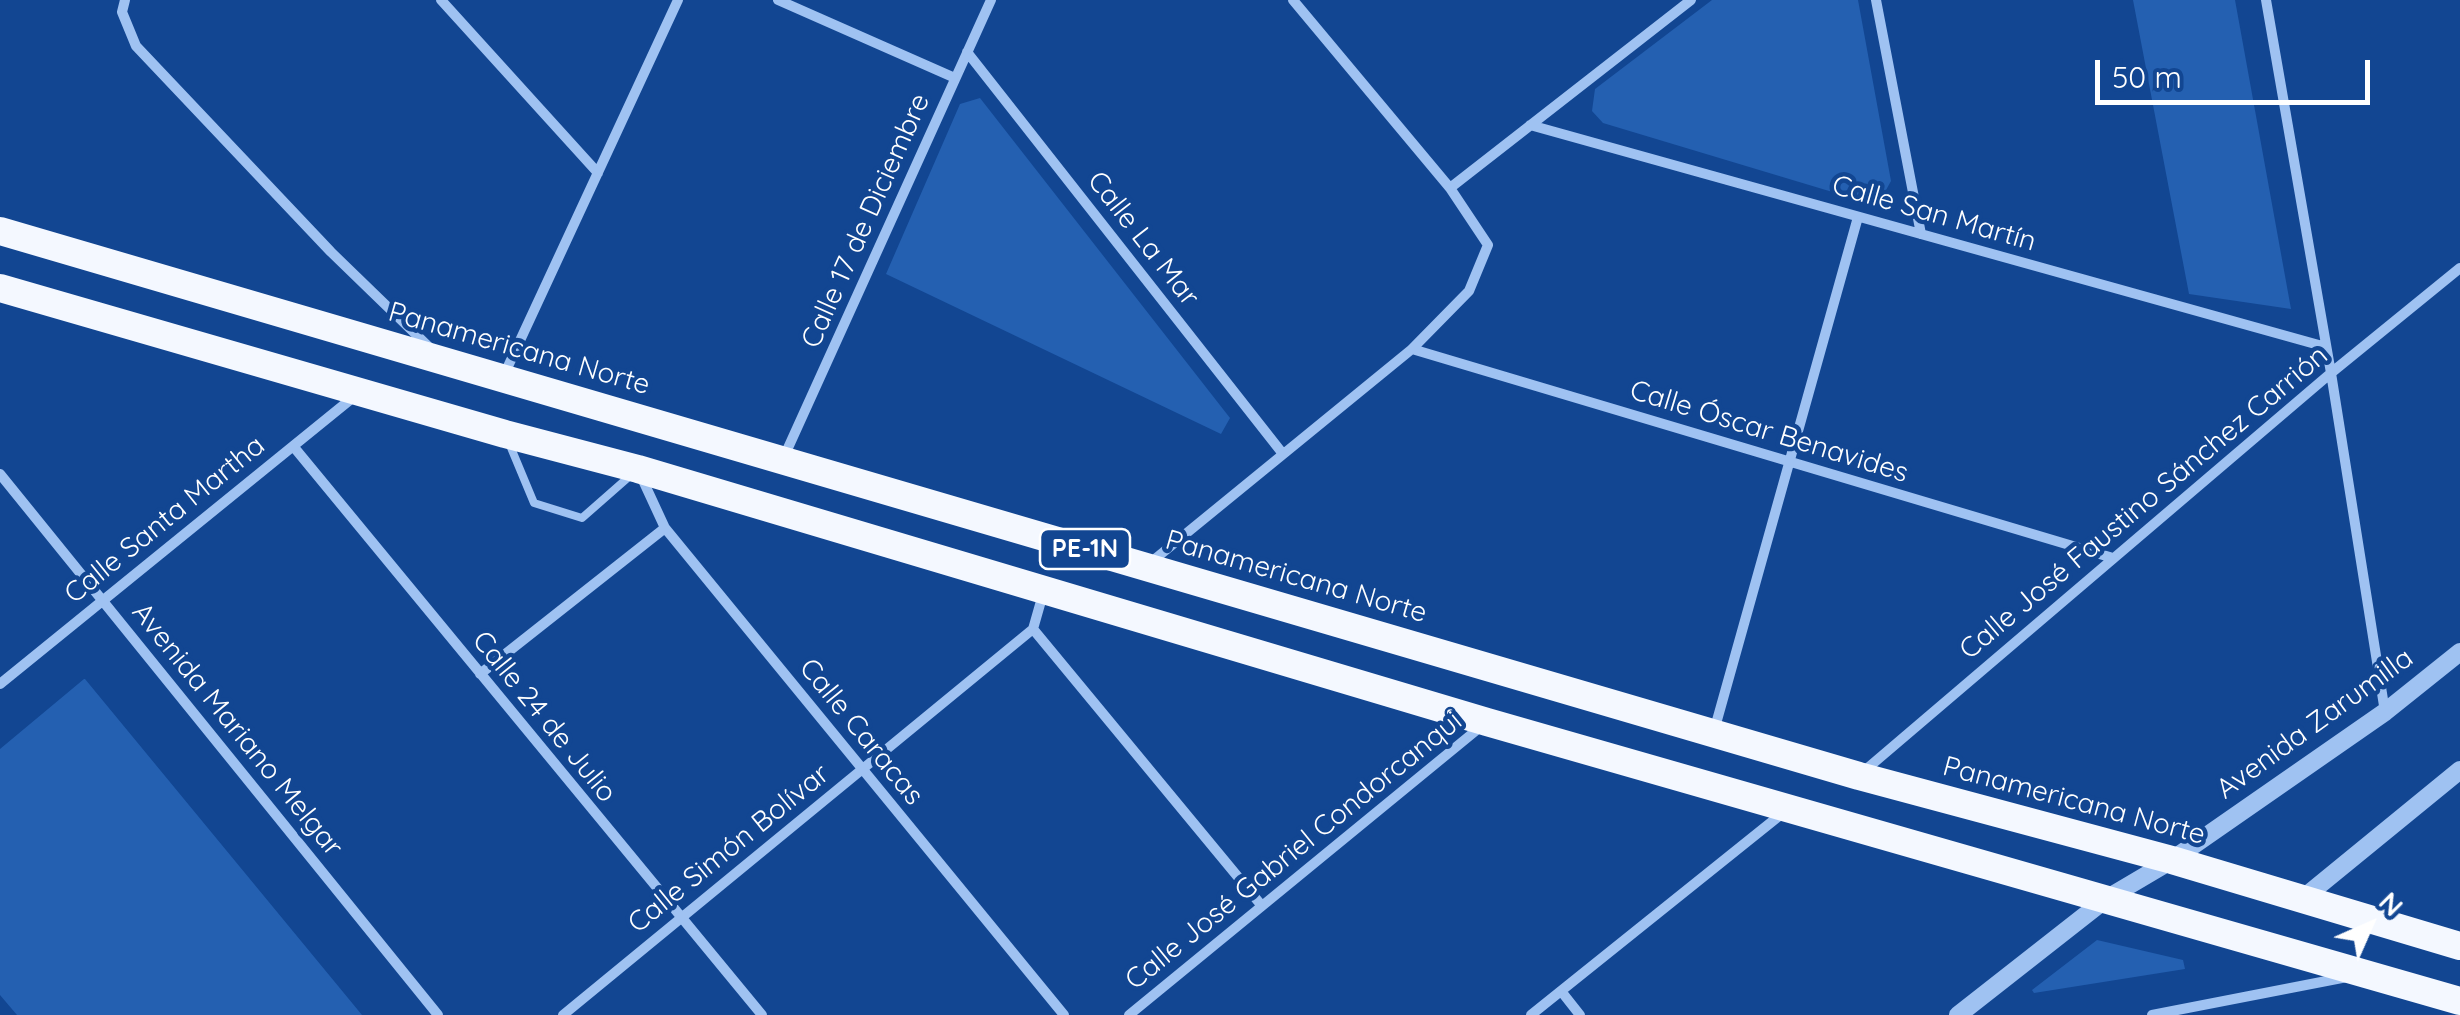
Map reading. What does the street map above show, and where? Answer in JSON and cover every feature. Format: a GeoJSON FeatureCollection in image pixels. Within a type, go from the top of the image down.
{"type":"FeatureCollection","features":[{"type":"Feature","properties":{"kind":"highway","name":"Panamericana Norte"},"geometry":{"type":"LineString","coordinates":[[0,231],[1859,776],[2172,860],[2460,946]]}},
{"type":"Feature","properties":{"kind":"highway","name":"PE-1N"},"geometry":{"type":"LineString","coordinates":[[0,288],[638,469],[1487,722],[2460,1001]]}},
{"type":"Feature","properties":{"kind":"street"},"geometry":{"type":"LineString","coordinates":[[125,0],[122,12],[136,46],[331,252],[445,362]]}},
{"type":"Feature","properties":{"kind":"street"},"geometry":{"type":"LineString","coordinates":[[440,0],[598,173]]}},
{"type":"Feature","properties":{"kind":"street"},"geometry":{"type":"LineString","coordinates":[[503,378],[678,0]]}},
{"type":"Feature","properties":{"kind":"street"},"geometry":{"type":"LineString","coordinates":[[778,0],[955,78]]}},
{"type":"Feature","properties":{"kind":"street","name":"Calle 17 de Diciembre"},"geometry":{"type":"LineString","coordinates":[[782,460],[991,0]]}},
{"type":"Feature","properties":{"kind":"street"},"geometry":{"type":"LineString","coordinates":[[1146,566],[1412,349],[1469,292],[1488,245],[1450,188],[1293,0]]}},
{"type":"Feature","properties":{"kind":"street"},"geometry":{"type":"LineString","coordinates":[[1450,188],[1691,0]]}},
{"type":"Feature","properties":{"kind":"street"},"geometry":{"type":"LineString","coordinates":[[1876,0],[1922,234]]}},
{"type":"Feature","properties":{"kind":"street"},"geometry":{"type":"LineString","coordinates":[[2266,0],[2385,712]]}},
{"type":"Feature","properties":{"kind":"street","name":"Calle La Mar"},"geometry":{"type":"LineString","coordinates":[[967,52],[1283,454]]}},
{"type":"Feature","properties":{"kind":"street","name":"Calle San Martín"},"geometry":{"type":"LineString","coordinates":[[1530,125],[2326,347]]}},
{"type":"Feature","properties":{"kind":"street"},"geometry":{"type":"LineString","coordinates":[[1713,733],[1858,217]]}},
{"type":"Feature","properties":{"kind":"street","name":"Calle José Faustino Sánchez Carrión"},"geometry":{"type":"LineString","coordinates":[[1859,776],[2331,373],[2460,268]]}},
{"type":"Feature","properties":{"kind":"street","name":"Calle Óscar Benavides"},"geometry":{"type":"LineString","coordinates":[[1412,349],[2113,558]]}},
{"type":"Feature","properties":{"kind":"street","name":"Calle Santa Martha"},"geometry":{"type":"LineString","coordinates":[[0,684],[360,392]]}},
{"type":"Feature","properties":{"kind":"street","name":"Calle 24 de Julio"},"geometry":{"type":"LineString","coordinates":[[292,446],[762,1015]]}},
{"type":"Feature","properties":{"kind":"street","name":"Calle Caracas"},"geometry":{"type":"LineString","coordinates":[[638,469],[666,528],[1064,1015]]}},
{"type":"Feature","properties":{"kind":"street","name":"Avenida Mariano Melgar"},"geometry":{"type":"LineString","coordinates":[[0,474],[438,1015]]}},
{"type":"Feature","properties":{"kind":"street"},"geometry":{"type":"LineString","coordinates":[[480,674],[666,528]]}},
{"type":"Feature","properties":{"kind":"street"},"geometry":{"type":"LineString","coordinates":[[1044,591],[1033,629],[1262,906]]}},
{"type":"Feature","properties":{"kind":"street","name":"Calle Simón Bolívar"},"geometry":{"type":"LineString","coordinates":[[563,1015],[1033,629]]}},
{"type":"Feature","properties":{"kind":"street","name":"Avenida Zarumilla"},"geometry":{"type":"LineString","coordinates":[[1958,1015],[2106,899],[2172,860],[2385,712],[2460,652]]}},
{"type":"Feature","properties":{"kind":"street","name":"Calle José Gabriel Condorcanqui"},"geometry":{"type":"LineString","coordinates":[[1129,1015],[1487,722]]}},
{"type":"Feature","properties":{"kind":"street"},"geometry":{"type":"LineString","coordinates":[[2301,900],[2460,770]]}},
{"type":"Feature","properties":{"kind":"street"},"geometry":{"type":"LineString","coordinates":[[1531,1015],[1788,808]]}},
{"type":"Feature","properties":{"kind":"street"},"geometry":{"type":"LineString","coordinates":[[2152,1015],[2365,974]]}},
{"type":"Feature","properties":{"kind":"street"},"geometry":{"type":"LineString","coordinates":[[1561,991],[1580,1015]]}},
{"type":"Feature","properties":{"kind":"lane"},"geometry":{"type":"LineString","coordinates":[[505,434],[534,503],[582,518],[638,469]]}},
{"type":"Feature","properties":{"kind":"shaded area"},"geometry":{"type":"Polygon","coordinates":[[[1712,0],[1858,0],[1891,181],[1880,201],[1869,203],[1603,123],[1592,111],[1595,89],[1712,0]]]}},
{"type":"Feature","properties":{"kind":"shaded area"},"geometry":{"type":"Polygon","coordinates":[[[2133,0],[2235,0],[2291,309],[2189,294],[2133,0]]]}},
{"type":"Feature","properties":{"kind":"shaded area"},"geometry":{"type":"Polygon","coordinates":[[[980,98],[1230,418],[1221,434],[886,274],[960,104],[980,98]]]}},
{"type":"Feature","properties":{"kind":"shaded area"},"geometry":{"type":"Polygon","coordinates":[[[85,679],[362,1015],[17,1015],[0,995],[0,749],[85,679]]]}},
{"type":"Feature","properties":{"kind":"shaded area"},"geometry":{"type":"Polygon","coordinates":[[[2097,940],[2183,960],[2185,969],[2034,993],[2032,990],[2097,940]]]}}]}
